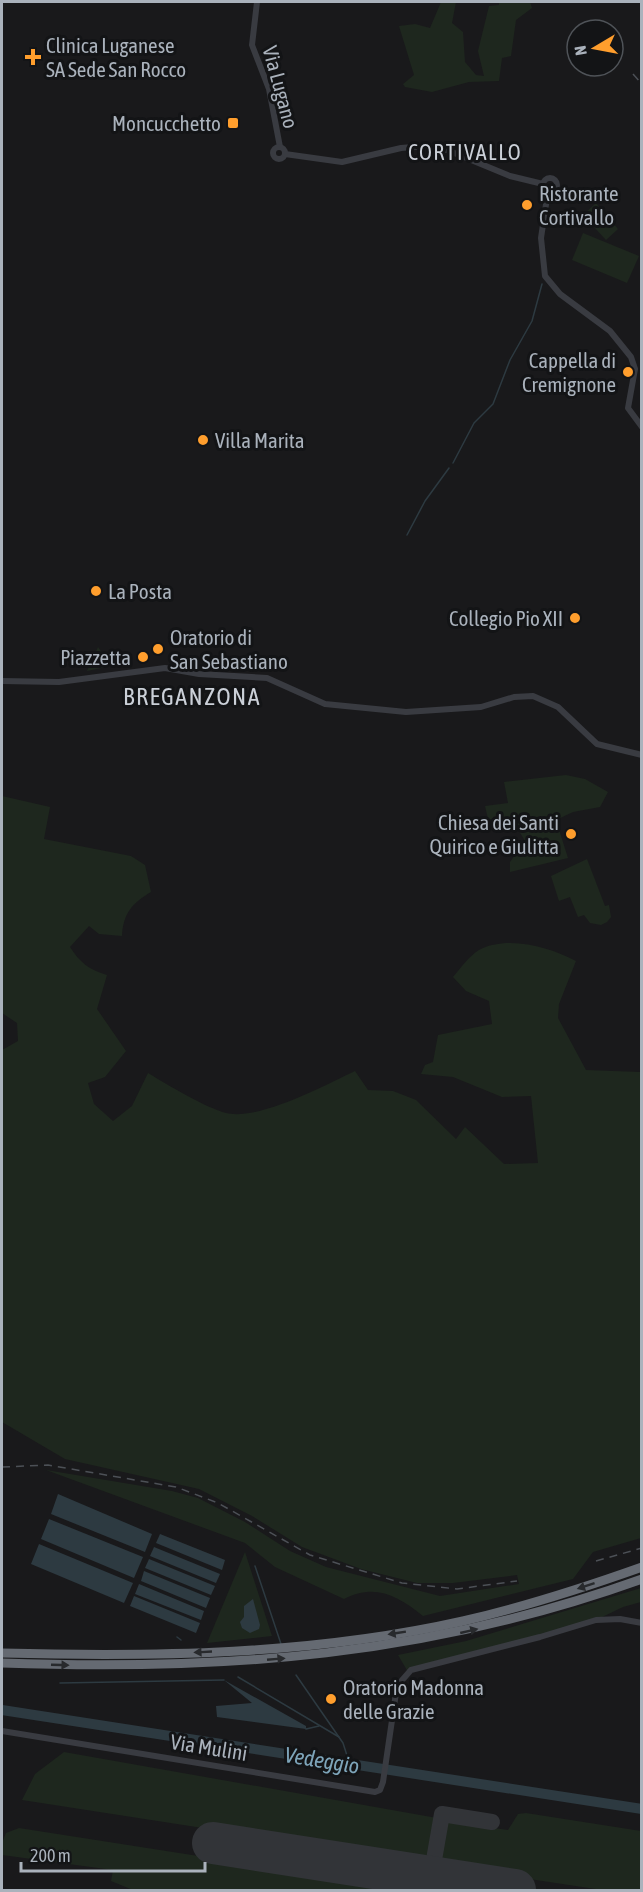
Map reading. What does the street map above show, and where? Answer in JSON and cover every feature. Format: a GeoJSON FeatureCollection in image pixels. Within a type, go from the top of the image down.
{"type":"FeatureCollection","features":[{"type":"Feature","properties":{"kind":"highway"},"geometry":{"type":"LineString","coordinates":[[2,1653],[196,1653],[364,1638],[502,1611],[642,1567]]}},
{"type":"Feature","properties":{"kind":"highway"},"geometry":{"type":"LineString","coordinates":[[2,1663],[75,1666],[200,1664],[362,1650],[506,1622],[642,1580]]}},
{"type":"Feature","properties":{"kind":"street","name":"Via Lugano"},"geometry":{"type":"LineString","coordinates":[[257,2],[252,45],[269,89],[280,147]]}},
{"type":"Feature","properties":{"kind":"street"},"geometry":{"type":"LineString","coordinates":[[285,154],[280,159],[273,156],[273,150],[280,147],[285,154],[342,162],[401,148],[425,146],[447,150],[510,176],[543,184],[548,191],[541,237],[545,276],[560,294],[610,332],[631,357],[635,369],[628,402],[630,411],[642,427]]}},
{"type":"Feature","properties":{"kind":"street"},"geometry":{"type":"LineString","coordinates":[[543,184],[549,178],[556,181],[555,189],[548,191]]}},
{"type":"Feature","properties":{"kind":"street"},"geometry":{"type":"LineString","coordinates":[[2,681],[59,682],[165,668],[198,674],[267,678],[325,704],[376,707],[398,712],[481,706],[514,697],[537,697],[558,707],[597,744],[642,755]]}},
{"type":"Feature","properties":{"kind":"street","name":"Via Mulini"},"geometry":{"type":"LineString","coordinates":[[2,1731],[367,1792],[377,1791],[381,1788],[398,1686],[411,1670],[540,1637],[596,1620],[620,1619],[642,1623]]}},
{"type":"Feature","properties":{"kind":"shaded area"},"geometry":{"type":"Polygon","coordinates":[[[441,2],[456,2],[452,23],[463,32],[465,62],[476,75],[484,76],[478,51],[489,6],[499,5],[499,2],[530,2],[532,8],[516,20],[511,56],[502,58],[499,81],[469,82],[432,92],[405,87],[403,84],[414,75],[399,26],[415,24],[430,28],[441,2]]]}},
{"type":"Feature","properties":{"kind":"shaded area"},"geometry":{"type":"Polygon","coordinates":[[[596,203],[618,229],[606,240],[583,215],[596,203]]]}},
{"type":"Feature","properties":{"kind":"shaded area"},"geometry":{"type":"Polygon","coordinates":[[[583,233],[639,256],[627,283],[572,260],[583,233]]]}},
{"type":"Feature","properties":{"kind":"shaded area"},"geometry":{"type":"Polygon","coordinates":[[[98,647],[111,666],[87,671],[98,647]]]}},
{"type":"Feature","properties":{"kind":"shaded area"},"geometry":{"type":"Polygon","coordinates":[[[566,775],[585,779],[608,792],[600,807],[573,812],[556,820],[568,858],[510,872],[510,862],[525,841],[513,821],[488,819],[485,806],[508,803],[504,782],[566,775]]]}},
{"type":"Feature","properties":{"kind":"shaded area"},"geometry":{"type":"Polygon","coordinates":[[[2,796],[50,807],[44,839],[131,856],[145,865],[151,892],[130,910],[124,921],[122,936],[99,934],[89,926],[70,947],[86,965],[107,975],[97,1009],[126,1051],[105,1077],[88,1083],[94,1104],[113,1121],[132,1106],[148,1073],[207,1106],[226,1113],[240,1114],[256,1112],[292,1100],[355,1071],[368,1090],[393,1091],[416,1100],[456,1139],[465,1127],[504,1164],[538,1163],[531,1096],[502,1097],[453,1077],[421,1074],[425,1065],[433,1062],[438,1035],[492,1024],[489,1001],[466,991],[453,977],[479,950],[503,943],[515,943],[541,947],[576,961],[559,1004],[558,1018],[586,1070],[640,1072],[641,1074],[641,1538],[593,1552],[573,1579],[423,1616],[386,1594],[366,1592],[344,1599],[275,1567],[245,1543],[46,1470],[172,1491],[198,1498],[245,1522],[290,1551],[326,1567],[440,1596],[519,1584],[517,1575],[453,1583],[417,1583],[361,1569],[302,1547],[252,1516],[199,1489],[65,1459],[2,1422],[2,1050],[18,1041],[17,1023],[2,1013],[2,796]]]}},
{"type":"Feature","properties":{"kind":"shaded area"},"geometry":{"type":"Polygon","coordinates":[[[587,859],[605,906],[609,905],[611,917],[601,925],[590,923],[584,915],[578,917],[570,897],[559,901],[551,876],[587,859]]]}},
{"type":"Feature","properties":{"kind":"shaded area"},"geometry":{"type":"Polygon","coordinates":[[[58,1494],[152,1534],[145,1552],[51,1514],[58,1494]]]}},
{"type":"Feature","properties":{"kind":"shaded area"},"geometry":{"type":"Polygon","coordinates":[[[49,1519],[143,1557],[134,1578],[41,1539],[49,1519]]]}},
{"type":"Feature","properties":{"kind":"shaded area"},"geometry":{"type":"Polygon","coordinates":[[[160,1534],[225,1560],[222,1570],[156,1543],[160,1534]]]}},
{"type":"Feature","properties":{"kind":"shaded area"},"geometry":{"type":"Polygon","coordinates":[[[39,1544],[133,1583],[124,1603],[31,1564],[39,1544]]]}},
{"type":"Feature","properties":{"kind":"shaded area"},"geometry":{"type":"Polygon","coordinates":[[[154,1547],[220,1574],[216,1583],[150,1556],[154,1547]]]}},
{"type":"Feature","properties":{"kind":"shaded area"},"geometry":{"type":"Polygon","coordinates":[[[245,1552],[272,1636],[207,1643],[245,1552]]]}},
{"type":"Feature","properties":{"kind":"shaded area"},"geometry":{"type":"Polygon","coordinates":[[[149,1559],[215,1586],[211,1595],[145,1568],[149,1559]]]}},
{"type":"Feature","properties":{"kind":"shaded area"},"geometry":{"type":"Polygon","coordinates":[[[144,1571],[210,1598],[206,1608],[141,1581],[144,1571]]]}},
{"type":"Feature","properties":{"kind":"shaded area"},"geometry":{"type":"Polygon","coordinates":[[[139,1584],[204,1611],[201,1620],[135,1594],[139,1584]]]}},
{"type":"Feature","properties":{"kind":"shaded area"},"geometry":{"type":"Polygon","coordinates":[[[641,1588],[641,1602],[623,1607],[596,1620],[408,1672],[398,1655],[466,1641],[641,1588]]]}},
{"type":"Feature","properties":{"kind":"shaded area"},"geometry":{"type":"Polygon","coordinates":[[[134,1596],[200,1623],[196,1633],[130,1606],[134,1596]]]}},
{"type":"Feature","properties":{"kind":"shaded area"},"geometry":{"type":"Polygon","coordinates":[[[253,1599],[260,1625],[259,1629],[250,1633],[242,1628],[240,1622],[244,1617],[244,1606],[253,1599]]]}},
{"type":"Feature","properties":{"kind":"shaded area"},"geometry":{"type":"Polygon","coordinates":[[[224,1680],[306,1726],[306,1729],[217,1717],[216,1706],[252,1703],[224,1680]]]}},
{"type":"Feature","properties":{"kind":"shaded area"},"geometry":{"type":"Polygon","coordinates":[[[64,1752],[437,1818],[430,1853],[421,1862],[22,1800],[35,1774],[64,1752]]]}},
{"type":"Feature","properties":{"kind":"shaded area"},"geometry":{"type":"Polygon","coordinates":[[[526,1813],[641,1831],[641,1890],[602,1890],[444,1866],[438,1850],[444,1821],[508,1830],[518,1814],[526,1813]]]}},
{"type":"Feature","properties":{"kind":"shaded area"},"geometry":{"type":"Polygon","coordinates":[[[19,1828],[420,1890],[133,1890],[111,1881],[113,1870],[2,1855],[2,1843],[6,1833],[19,1828]]]}},
{"type":"Feature","properties":{"kind":"waterway"},"geometry":{"type":"LineString","coordinates":[[453,463],[474,423],[493,404],[510,360],[532,321],[542,284]]}},
{"type":"Feature","properties":{"kind":"waterway"},"geometry":{"type":"LineString","coordinates":[[407,535],[425,501],[449,468]]}},
{"type":"Feature","properties":{"kind":"waterway"},"geometry":{"type":"LineString","coordinates":[[255,1566],[281,1644]]}},
{"type":"Feature","properties":{"kind":"waterway"},"geometry":{"type":"LineString","coordinates":[[177,1637],[181,1640]]}},
{"type":"Feature","properties":{"kind":"waterway"},"geometry":{"type":"LineString","coordinates":[[296,1675],[343,1743],[350,1765]]}},
{"type":"Feature","properties":{"kind":"waterway"},"geometry":{"type":"LineString","coordinates":[[238,1677],[339,1737]]}},
{"type":"Feature","properties":{"kind":"waterway"},"geometry":{"type":"LineString","coordinates":[[60,1683],[224,1680]]}},
{"type":"Feature","properties":{"kind":"waterway","name":"Vedeggio"},"geometry":{"type":"LineString","coordinates":[[2,1710],[642,1809]]}},
{"type":"Feature","properties":{"kind":"waterway"},"geometry":{"type":"LineString","coordinates":[[306,1729],[319,1726]]}},
{"type":"Feature","properties":{"kind":"taxiway"},"geometry":{"type":"LineString","coordinates":[[431,1877],[442,1814],[492,1822]]}},
{"type":"Feature","properties":{"kind":"taxiway"},"geometry":{"type":"LineString","coordinates":[[383,1869],[397,1890]]}},
{"type":"Feature","properties":{"kind":"runway"},"geometry":{"type":"LineString","coordinates":[[213,1843],[515,1890]]}},
{"type":"Feature","properties":{"kind":"railway"},"geometry":{"type":"LineString","coordinates":[[633,74],[642,84]]}},
{"type":"Feature","properties":{"kind":"railway"},"geometry":{"type":"LineString","coordinates":[[2,1467],[48,1465],[176,1487],[218,1503],[310,1555],[402,1583],[457,1589],[517,1581]]}},
{"type":"Feature","properties":{"kind":"railway"},"geometry":{"type":"LineString","coordinates":[[596,1561],[642,1548]]}},
{"type":"Feature","properties":{"kind":"place","name":"Clinica Luganese SA Sede San Rocco"},"geometry":{"type":"Point","coordinates":[33,57]}},
{"type":"Feature","properties":{"kind":"place","name":"Moncucchetto"},"geometry":{"type":"Point","coordinates":[233,123]}},
{"type":"Feature","properties":{"kind":"place","name":"Ristorante Cortivallo"},"geometry":{"type":"Point","coordinates":[527,205]}},
{"type":"Feature","properties":{"kind":"place","name":"Cappella di Cremignone"},"geometry":{"type":"Point","coordinates":[628,372]}},
{"type":"Feature","properties":{"kind":"place","name":"Villa Marita"},"geometry":{"type":"Point","coordinates":[203,440]}},
{"type":"Feature","properties":{"kind":"place","name":"La Posta"},"geometry":{"type":"Point","coordinates":[96,591]}},
{"type":"Feature","properties":{"kind":"place","name":"Collegio Pio XII"},"geometry":{"type":"Point","coordinates":[575,618]}},
{"type":"Feature","properties":{"kind":"place","name":"Oratorio di San Sebastiano"},"geometry":{"type":"Point","coordinates":[158,649]}},
{"type":"Feature","properties":{"kind":"place","name":"Piazzetta"},"geometry":{"type":"Point","coordinates":[143,657]}},
{"type":"Feature","properties":{"kind":"place","name":"Chiesa dei Santi Quirico e Giulitta"},"geometry":{"type":"Point","coordinates":[571,834]}},
{"type":"Feature","properties":{"kind":"place","name":"Oratorio Madonna delle Grazie"},"geometry":{"type":"Point","coordinates":[331,1699]}},
{"type":"Feature","properties":{"kind":"district","name":"CORTIVALLO"},"geometry":{"type":"Point","coordinates":[465,152]}},
{"type":"Feature","properties":{"kind":"district","name":"BREGANZONA"},"geometry":{"type":"Point","coordinates":[192,696]}}]}
